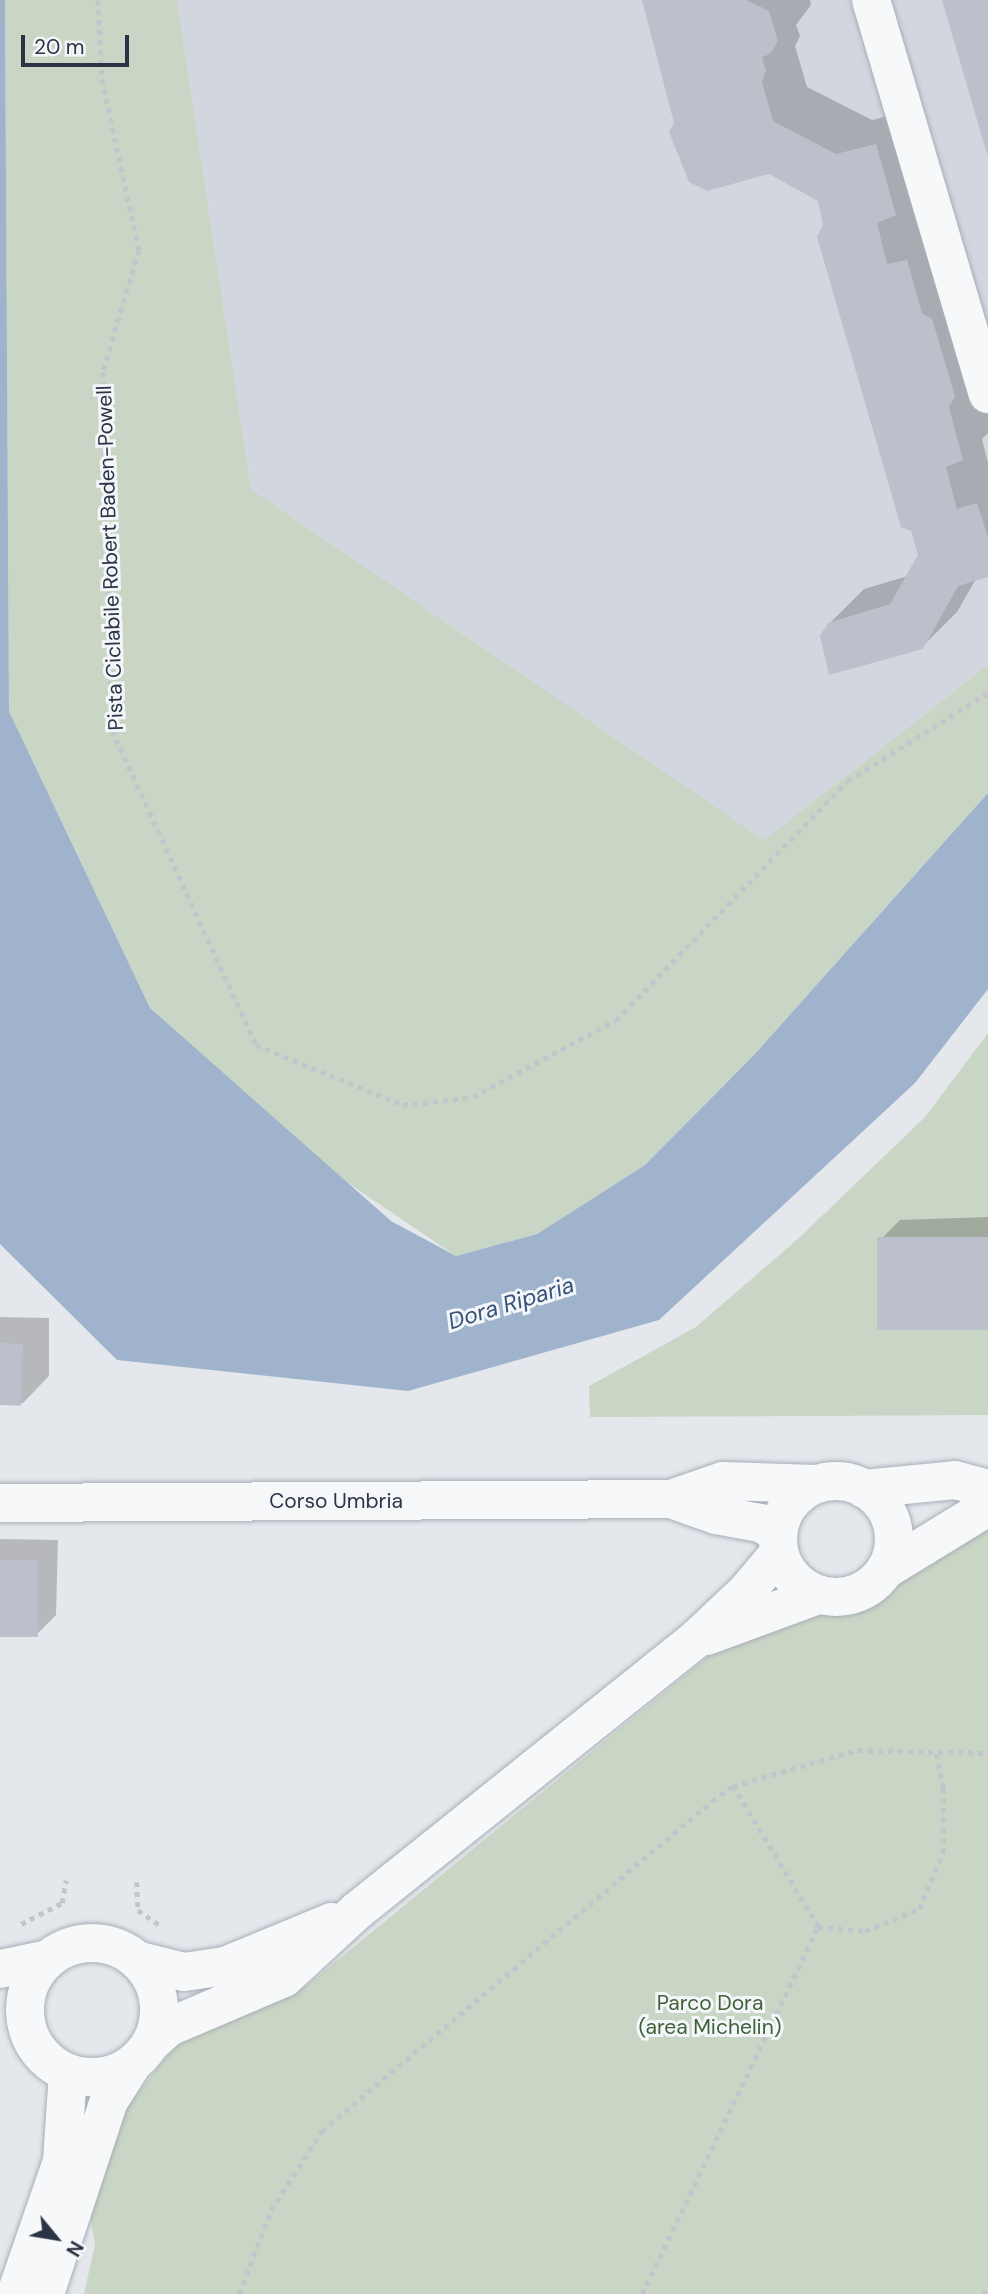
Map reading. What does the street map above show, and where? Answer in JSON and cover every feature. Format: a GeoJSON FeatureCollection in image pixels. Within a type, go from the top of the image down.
{"type":"FeatureCollection","features":[{"type":"Feature","properties":{"kind":"street"},"geometry":{"type":"LineString","coordinates":[[871,0],[988,394]]}},
{"type":"Feature","properties":{"kind":"street"},"geometry":{"type":"LineString","coordinates":[[44,1960],[30,1982],[15,2034],[46,2061],[68,2074],[89,2078],[111,2076],[188,2018],[237,2001],[284,1978],[358,1910],[695,1640],[747,1591],[778,1543],[790,1502],[817,1484],[837,1480],[864,1489],[883,1505],[891,1520],[894,1539],[885,1570]]}},
{"type":"Feature","properties":{"kind":"street"},"geometry":{"type":"LineString","coordinates":[[864,1489],[956,1480],[988,1489]]}},
{"type":"Feature","properties":{"kind":"street","name":"Corso Umbria"},"geometry":{"type":"LineString","coordinates":[[0,1503],[671,1499],[723,1481],[817,1484]]}},
{"type":"Feature","properties":{"kind":"street","name":"Corso Umbria"},"geometry":{"type":"LineString","coordinates":[[671,1499],[716,1515],[761,1523],[778,1543]]}},
{"type":"Feature","properties":{"kind":"street"},"geometry":{"type":"LineString","coordinates":[[695,1640],[818,1594],[851,1595],[869,1587],[885,1570],[988,1507]]}},
{"type":"Feature","properties":{"kind":"street"},"geometry":{"type":"LineString","coordinates":[[778,1543],[798,1584],[818,1594]]}},
{"type":"Feature","properties":{"kind":"street"},"geometry":{"type":"LineString","coordinates":[[0,1969],[44,1960],[72,1945],[99,1942],[140,1961],[184,1972],[225,1966],[358,1910]]}},
{"type":"Feature","properties":{"kind":"street"},"geometry":{"type":"LineString","coordinates":[[45,2294],[109,2101],[141,2055],[160,2017],[156,1990],[140,1961]]}},
{"type":"Feature","properties":{"kind":"street"},"geometry":{"type":"LineString","coordinates":[[16,2294],[62,2161],[68,2074]]}},
{"type":"Feature","properties":{"kind":"path","name":"Pista Ciclabile Robert Baden-Powell"},"geometry":{"type":"LineString","coordinates":[[98,0],[102,79],[139,250],[103,372],[111,730],[256,1045],[403,1105],[473,1097],[616,1020],[848,781],[988,694]]}},
{"type":"Feature","properties":{"kind":"path"},"geometry":{"type":"LineString","coordinates":[[239,2294],[271,2210],[322,2132],[733,1786],[858,1750],[988,1753]]}},
{"type":"Feature","properties":{"kind":"path"},"geometry":{"type":"LineString","coordinates":[[818,1927],[865,1931],[919,1909],[943,1853],[943,1788],[936,1752]]}},
{"type":"Feature","properties":{"kind":"path"},"geometry":{"type":"LineString","coordinates":[[733,1786],[818,1927]]}},
{"type":"Feature","properties":{"kind":"path"},"geometry":{"type":"LineString","coordinates":[[10,1932],[40,1911],[62,1903],[66,1880]]}},
{"type":"Feature","properties":{"kind":"path"},"geometry":{"type":"LineString","coordinates":[[137,1882],[138,1910],[172,1934]]}},
{"type":"Feature","properties":{"kind":"path"},"geometry":{"type":"LineString","coordinates":[[642,2294],[818,1927]]}},
{"type":"Feature","properties":{"kind":"path"},"geometry":{"type":"LineString","coordinates":[[982,2294],[988,2291]]}},
{"type":"Feature","properties":{"kind":"shaded area"},"geometry":{"type":"Polygon","coordinates":[[[177,0],[988,0],[988,665],[764,840],[251,489],[177,0]]]}},
{"type":"Feature","properties":{"kind":"green space"},"geometry":{"type":"Polygon","coordinates":[[[5,0],[177,0],[251,489],[764,840],[988,665],[988,793],[753,1056],[645,1165],[537,1234],[456,1256],[329,1170],[150,1008],[9,711],[5,0]]]}},
{"type":"Feature","properties":{"kind":"green space"},"geometry":{"type":"Polygon","coordinates":[[[988,1033],[988,1415],[590,1417],[589,1386],[696,1327],[800,1237],[925,1117],[988,1033]]]}},
{"type":"Feature","properties":{"kind":"green space","name":"Parco Dora (area Michelin)"},"geometry":{"type":"Polygon","coordinates":[[[988,1522],[988,2294],[84,2294],[95,2244],[90,2216],[120,2116],[178,2042],[263,1989],[306,1986],[734,1635],[788,1611],[853,1605],[877,1594],[962,1523],[988,1522]]]}},
{"type":"Feature","properties":{"kind":"water","name":"Dora Riparia"},"geometry":{"type":"Polygon","coordinates":[[[0,0],[5,0],[9,711],[150,1008],[391,1221],[456,1256],[537,1234],[645,1165],[753,1056],[988,793],[988,989],[915,1083],[659,1320],[408,1391],[117,1360],[0,1244],[0,0]]]}},
{"type":"Feature","properties":{"kind":"building"},"geometry":{"type":"Polygon","coordinates":[[[642,0],[746,0],[769,11],[778,41],[770,54],[762,57],[766,71],[762,82],[773,121],[836,154],[876,144],[896,215],[877,223],[887,264],[907,260],[922,313],[932,319],[955,396],[949,407],[963,460],[946,467],[957,509],[977,503],[988,537],[988,577],[958,586],[923,649],[829,675],[820,636],[828,623],[890,604],[918,555],[911,531],[901,527],[817,237],[823,225],[818,201],[769,174],[707,191],[689,182],[669,132],[674,123],[642,0]]]}},
{"type":"Feature","properties":{"kind":"building"},"geometry":{"type":"Polygon","coordinates":[[[942,0],[988,0],[988,154],[987,154],[942,0]]]}},
{"type":"Feature","properties":{"kind":"building"},"geometry":{"type":"Polygon","coordinates":[[[877,1237],[988,1237],[988,1330],[877,1330],[877,1237]]]}},
{"type":"Feature","properties":{"kind":"building"},"geometry":{"type":"Polygon","coordinates":[[[0,1343],[23,1344],[21,1406],[0,1405],[0,1343]]]}},
{"type":"Feature","properties":{"kind":"building"},"geometry":{"type":"Polygon","coordinates":[[[0,1560],[38,1560],[38,1637],[0,1637],[0,1560]]]}}]}
